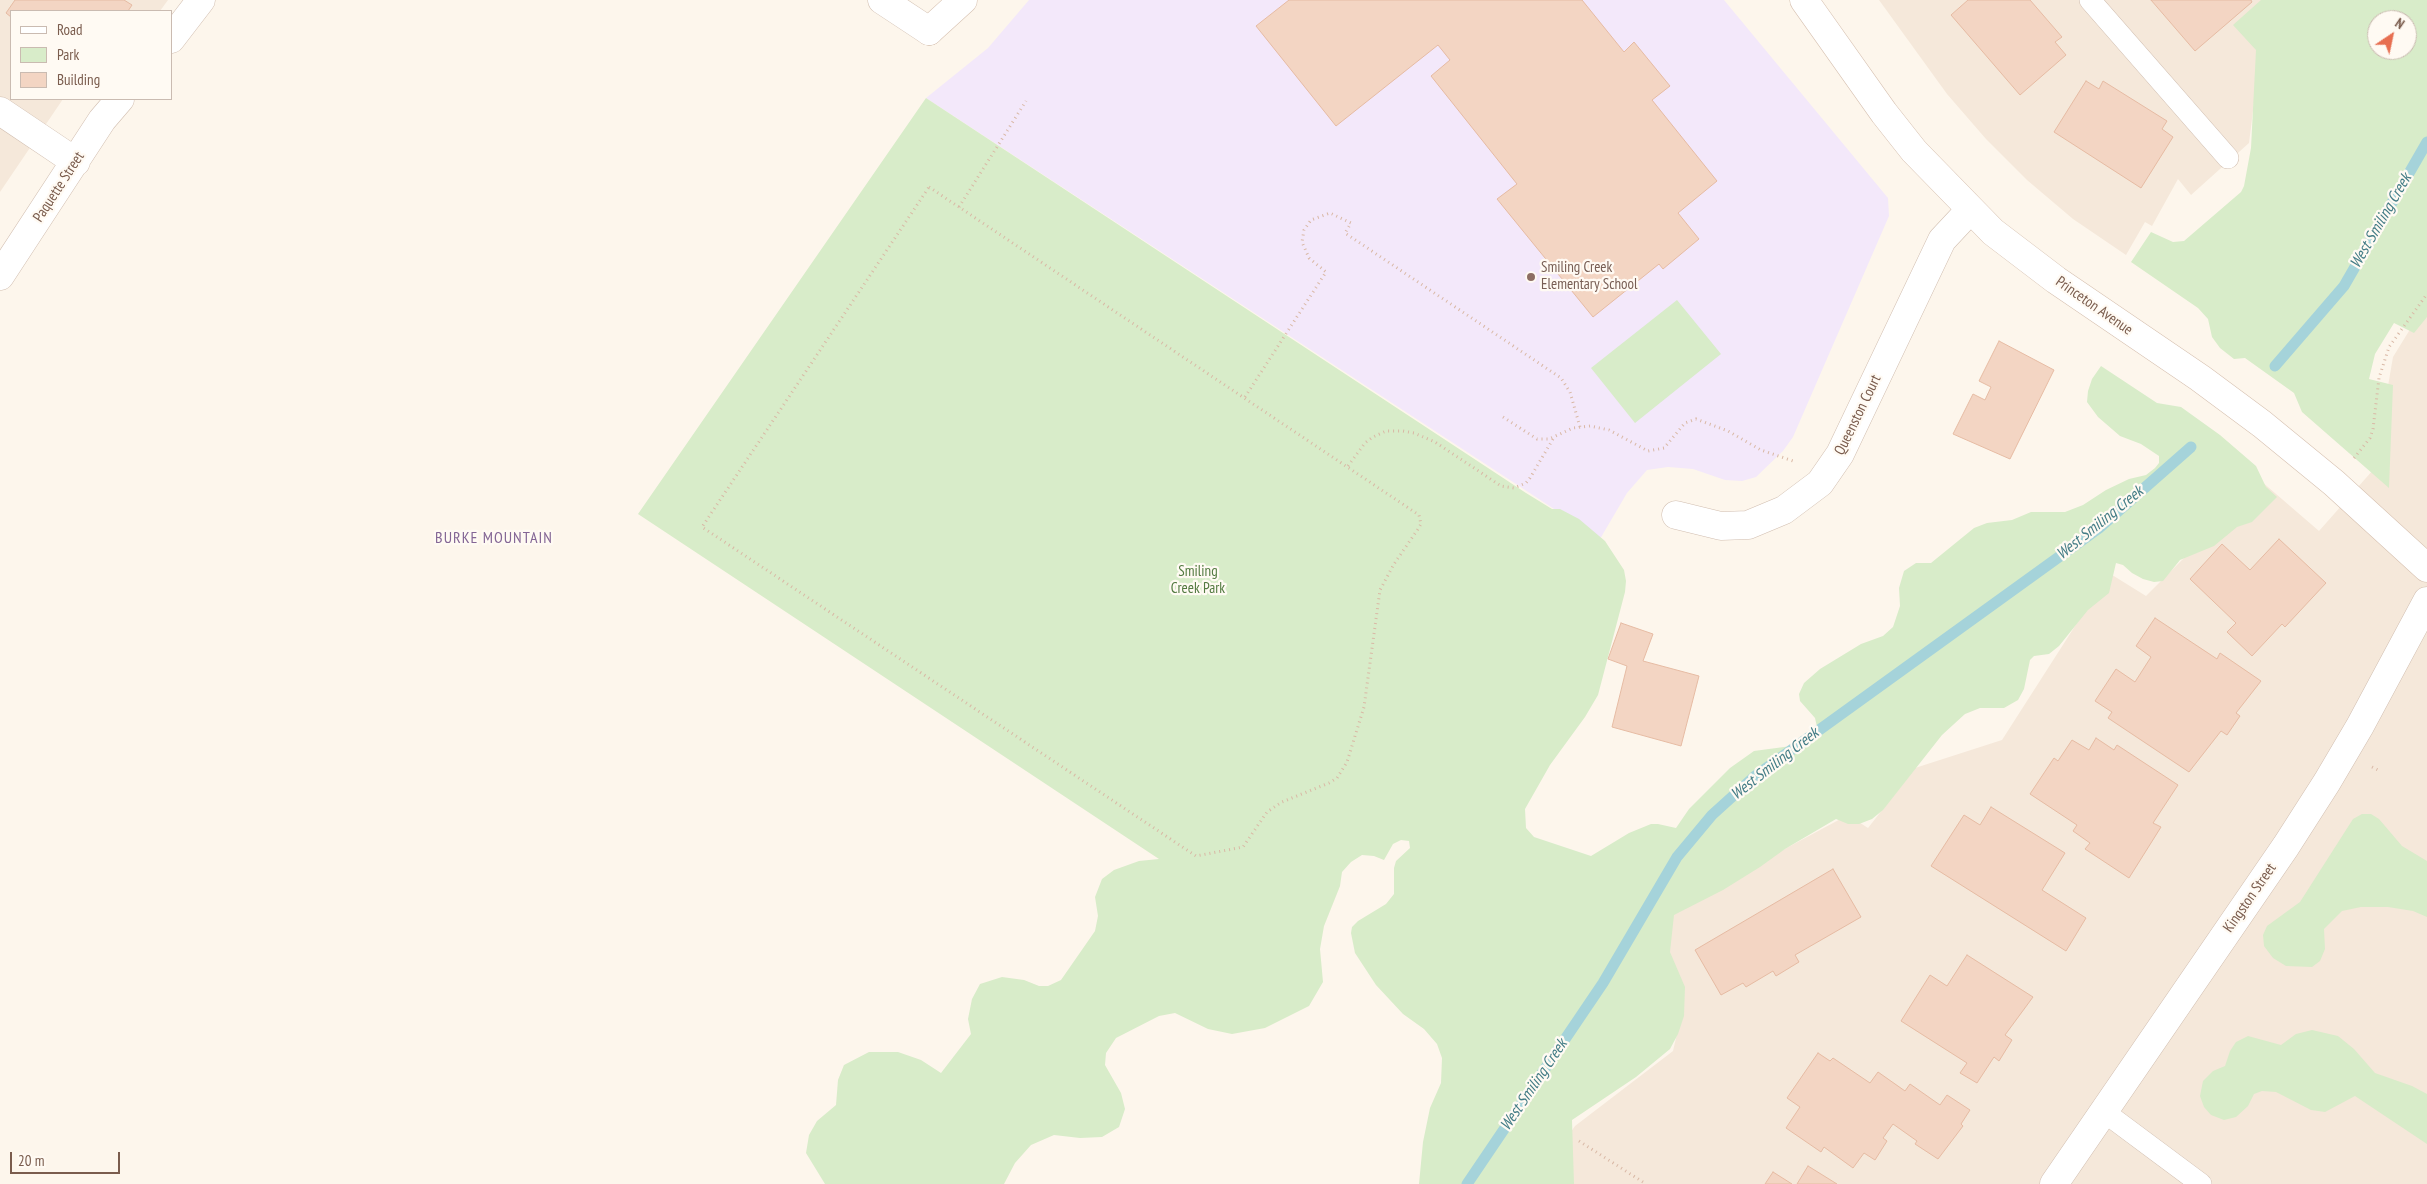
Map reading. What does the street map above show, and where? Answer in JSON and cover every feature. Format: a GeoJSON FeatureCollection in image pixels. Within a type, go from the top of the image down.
{"type":"FeatureCollection","features":[{"type":"Feature","properties":{"kind":"street"},"geometry":{"type":"LineString","coordinates":[[172,38],[201,0]]}},
{"type":"Feature","properties":{"kind":"street"},"geometry":{"type":"LineString","coordinates":[[882,0],[929,31],[963,0]]}},
{"type":"Feature","properties":{"kind":"street","name":"Princeton Avenue"},"geometry":{"type":"LineString","coordinates":[[1804,0],[1902,136],[1970,210],[1994,232],[2050,276],[2200,378],[2262,424],[2334,484],[2427,568]]}},
{"type":"Feature","properties":{"kind":"street","name":"Paquette Street"},"geometry":{"type":"LineString","coordinates":[[0,276],[102,120],[119,100]]}},
{"type":"Feature","properties":{"kind":"street"},"geometry":{"type":"LineString","coordinates":[[0,111],[76,162]]}},
{"type":"Feature","properties":{"kind":"street","name":"Queenston Court"},"geometry":{"type":"LineString","coordinates":[[1676,515],[1721,526],[1748,525],[1790,506],[1820,483],[1840,454],[1942,240],[1970,210]]}},
{"type":"Feature","properties":{"kind":"street","name":"Kingston Street"},"geometry":{"type":"LineString","coordinates":[[2054,1184],[2286,846],[2327,782],[2360,726],[2427,601]]}},
{"type":"Feature","properties":{"kind":"lane"},"geometry":{"type":"LineString","coordinates":[[2090,0],[2228,158]]}},
{"type":"Feature","properties":{"kind":"lane"},"geometry":{"type":"LineString","coordinates":[[2103,1111],[2201,1184]]}},
{"type":"Feature","properties":{"kind":"path"},"geometry":{"type":"LineString","coordinates":[[959,207],[1026,101]]}},
{"type":"Feature","properties":{"kind":"path"},"geometry":{"type":"LineString","coordinates":[[928,186],[959,207],[1419,515],[1421,524],[1380,590],[1364,707],[1349,757],[1337,778],[1282,802],[1267,812],[1243,847],[1196,856],[702,526],[928,186]]}},
{"type":"Feature","properties":{"kind":"path"},"geometry":{"type":"LineString","coordinates":[[1245,397],[1326,272],[1309,258],[1304,247],[1303,236],[1311,220],[1330,213],[1351,223],[1345,233],[1561,378],[1570,392],[1580,427]]}},
{"type":"Feature","properties":{"kind":"path"},"geometry":{"type":"LineString","coordinates":[[2351,462],[2366,445],[2374,429],[2379,378],[2389,347],[2427,294]]}},
{"type":"Feature","properties":{"kind":"path"},"geometry":{"type":"LineString","coordinates":[[1503,418],[1537,439],[1553,438],[1566,431],[1590,426],[1609,430],[1640,449],[1656,451],[1671,442],[1686,424],[1696,419],[1728,431],[1760,450],[1796,462]]}},
{"type":"Feature","properties":{"kind":"path"},"geometry":{"type":"LineString","coordinates":[[1348,466],[1365,443],[1372,437],[1386,431],[1403,430],[1414,432],[1434,442],[1501,486],[1514,488],[1526,484],[1553,438]]}},
{"type":"Feature","properties":{"kind":"path"},"geometry":{"type":"LineString","coordinates":[[1579,1141],[1646,1184]]}},
{"type":"Feature","properties":{"kind":"shaded area"},"geometry":{"type":"Polygon","coordinates":[[[0,0],[168,0],[161,10],[10,10],[10,100],[62,100],[0,192],[0,0]]]}},
{"type":"Feature","properties":{"kind":"shaded area","name":"Smiling Creek Elementary School"},"geometry":{"type":"Polygon","coordinates":[[[1029,0],[1724,0],[1888,198],[1889,216],[1793,437],[1783,451],[1756,477],[1742,481],[1725,480],[1693,469],[1668,467],[1647,470],[1627,493],[1600,539],[926,98],[988,48],[1029,0]]]}},
{"type":"Feature","properties":{"kind":"shaded area"},"geometry":{"type":"Polygon","coordinates":[[[1879,0],[2273,0],[2266,6],[2249,143],[2191,195],[2178,179],[2152,226],[2145,222],[2126,255],[2073,219],[2027,180],[1986,139],[1947,94],[1879,0]]]}},
{"type":"Feature","properties":{"kind":"shaded area"},"geometry":{"type":"Polygon","coordinates":[[[2427,312],[2427,1184],[1574,1184],[1554,1156],[1575,1126],[1673,1051],[1682,1012],[1641,926],[1848,815],[1868,828],[1915,768],[2002,740],[2109,573],[2146,596],[2261,481],[2319,531],[2381,461],[2388,386],[2393,357],[2409,331],[2427,312]]]}},
{"type":"Feature","properties":{"kind":"green space"},"geometry":{"type":"Polygon","coordinates":[[[2261,0],[2427,0],[2427,317],[2414,333],[2394,323],[2375,354],[2369,379],[2393,385],[2389,488],[2302,412],[2294,393],[2245,358],[2234,359],[2220,348],[2212,337],[2208,319],[2198,308],[2131,262],[2151,232],[2173,242],[2184,241],[2241,192],[2244,186],[2251,148],[2256,50],[2233,25],[2261,0]]]}},
{"type":"Feature","properties":{"kind":"green space","name":"Smiling Creek Park"},"geometry":{"type":"Polygon","coordinates":[[[926,98],[1526,493],[1552,509],[1560,509],[1579,519],[1605,541],[1624,570],[1626,581],[1625,592],[1598,695],[1585,717],[1550,765],[1525,809],[1526,828],[1534,837],[1591,856],[1629,833],[1651,824],[1676,828],[1689,809],[1730,768],[1754,751],[1799,745],[1811,739],[1817,727],[1815,718],[1800,701],[1799,694],[1804,683],[1820,669],[1861,644],[1883,636],[1893,627],[1900,606],[1899,588],[1904,571],[1916,563],[1931,563],[1974,528],[1987,523],[2012,520],[2031,512],[2065,512],[2083,505],[2106,490],[2129,479],[2146,475],[2155,468],[2159,463],[2159,456],[2141,444],[2120,436],[2098,417],[2087,402],[2092,379],[2101,366],[2157,403],[2181,407],[2220,435],[2256,466],[2266,487],[2277,497],[2252,522],[2237,527],[2214,546],[2180,560],[2163,581],[2154,582],[2143,579],[2123,565],[2116,563],[2109,593],[2088,610],[2059,646],[2049,654],[2034,656],[2030,660],[2024,689],[2018,700],[2004,708],[1980,708],[1965,714],[1942,735],[1883,810],[1872,819],[1859,824],[1848,824],[1836,819],[1785,849],[1723,890],[1674,915],[1670,952],[1685,987],[1684,1016],[1678,1034],[1670,1049],[1636,1077],[1572,1120],[1574,1184],[1419,1184],[1423,1142],[1430,1108],[1441,1083],[1442,1058],[1437,1044],[1424,1029],[1403,1014],[1376,985],[1355,953],[1351,933],[1352,927],[1358,921],[1386,904],[1394,894],[1394,868],[1396,861],[1410,848],[1409,841],[1401,840],[1393,844],[1384,860],[1374,856],[1362,855],[1351,862],[1342,872],[1340,886],[1324,926],[1320,949],[1323,982],[1309,1006],[1265,1028],[1232,1034],[1208,1029],[1175,1013],[1159,1016],[1116,1038],[1106,1053],[1105,1065],[1121,1093],[1125,1109],[1119,1127],[1102,1137],[1080,1138],[1054,1135],[1031,1145],[1015,1163],[1004,1184],[825,1184],[806,1153],[809,1135],[817,1121],[836,1105],[838,1080],[844,1065],[869,1052],[898,1052],[921,1060],[941,1073],[971,1034],[968,1019],[972,999],[980,984],[1002,977],[1024,980],[1039,986],[1048,986],[1061,980],[1095,931],[1098,916],[1095,897],[1102,879],[1114,870],[1139,861],[1159,859],[638,514],[926,98]]]}},
{"type":"Feature","properties":{"kind":"green space"},"geometry":{"type":"Polygon","coordinates":[[[1677,300],[1721,354],[1635,423],[1591,368],[1677,300]]]}},
{"type":"Feature","properties":{"kind":"green space"},"geometry":{"type":"Polygon","coordinates":[[[2362,814],[2371,814],[2379,819],[2402,846],[2427,861],[2427,917],[2413,911],[2388,907],[2361,907],[2342,911],[2324,929],[2325,949],[2320,961],[2312,967],[2286,966],[2273,958],[2264,946],[2263,935],[2267,926],[2300,902],[2353,819],[2362,814]]]}},
{"type":"Feature","properties":{"kind":"green space"},"geometry":{"type":"Polygon","coordinates":[[[2312,1030],[2338,1036],[2354,1049],[2375,1073],[2412,1086],[2427,1094],[2427,1144],[2355,1096],[2325,1112],[2311,1110],[2276,1092],[2262,1091],[2254,1094],[2248,1106],[2236,1117],[2224,1120],[2211,1115],[2204,1107],[2200,1096],[2203,1081],[2213,1071],[2225,1066],[2230,1051],[2236,1042],[2248,1036],[2281,1045],[2296,1034],[2312,1030]]]}},
{"type":"Feature","properties":{"kind":"building"},"geometry":{"type":"Polygon","coordinates":[[[15,0],[124,0],[132,5],[129,10],[10,10],[10,16],[6,13],[15,0]]]}},
{"type":"Feature","properties":{"kind":"building"},"geometry":{"type":"Polygon","coordinates":[[[1289,0],[1582,0],[1624,52],[1634,42],[1670,86],[1652,100],[1717,181],[1678,213],[1699,239],[1663,269],[1659,264],[1593,317],[1497,199],[1517,184],[1431,76],[1450,60],[1438,45],[1336,126],[1256,26],[1289,0]]]}},
{"type":"Feature","properties":{"kind":"building"},"geometry":{"type":"Polygon","coordinates":[[[1968,0],[2030,0],[2062,37],[2055,42],[2066,55],[2020,95],[1951,15],[1968,0]]]}},
{"type":"Feature","properties":{"kind":"building"},"geometry":{"type":"Polygon","coordinates":[[[2151,0],[2251,0],[2252,2],[2195,51],[2151,0]]]}},
{"type":"Feature","properties":{"kind":"building"},"geometry":{"type":"Polygon","coordinates":[[[2086,81],[2099,89],[2103,81],[2167,121],[2162,129],[2173,137],[2141,188],[2054,132],[2086,81]]]}},
{"type":"Feature","properties":{"kind":"building"},"geometry":{"type":"Polygon","coordinates":[[[1999,341],[2054,370],[2010,459],[1953,434],[1973,394],[1985,400],[1991,387],[1979,381],[1999,341]]]}},
{"type":"Feature","properties":{"kind":"building"},"geometry":{"type":"Polygon","coordinates":[[[2279,539],[2326,583],[2285,627],[2282,624],[2252,656],[2227,632],[2236,623],[2190,579],[2222,544],[2250,570],[2279,539]]]}},
{"type":"Feature","properties":{"kind":"building"},"geometry":{"type":"Polygon","coordinates":[[[2155,618],[2217,659],[2220,653],[2261,681],[2236,713],[2240,716],[2227,735],[2221,731],[2189,772],[2108,718],[2112,712],[2095,701],[2116,669],[2135,682],[2151,657],[2136,646],[2155,618]]]}},
{"type":"Feature","properties":{"kind":"building"},"geometry":{"type":"Polygon","coordinates":[[[1621,623],[1653,634],[1643,661],[1699,676],[1681,746],[1612,727],[1627,666],[1608,659],[1621,623]]]}},
{"type":"Feature","properties":{"kind":"building"},"geometry":{"type":"Polygon","coordinates":[[[2096,738],[2114,750],[2117,745],[2178,785],[2153,823],[2161,827],[2129,878],[2085,849],[2090,843],[2073,831],[2077,825],[2030,794],[2054,758],[2058,761],[2072,740],[2089,750],[2096,738]]]}},
{"type":"Feature","properties":{"kind":"building"},"geometry":{"type":"Polygon","coordinates":[[[1991,807],[2065,853],[2042,890],[2086,918],[2066,951],[1931,866],[1964,815],[1980,825],[1991,807]]]}},
{"type":"Feature","properties":{"kind":"building"},"geometry":{"type":"Polygon","coordinates":[[[1833,869],[1861,917],[1795,955],[1799,962],[1776,976],[1773,971],[1746,987],[1743,983],[1721,995],[1695,950],[1833,869]]]}},
{"type":"Feature","properties":{"kind":"building"},"geometry":{"type":"Polygon","coordinates":[[[1967,955],[2033,997],[2005,1035],[2012,1040],[1999,1061],[1994,1057],[1977,1083],[1960,1073],[1967,1063],[1901,1021],[1930,975],[1947,986],[1967,955]]]}},
{"type":"Feature","properties":{"kind":"building"},"geometry":{"type":"Polygon","coordinates":[[[1818,1053],[1830,1061],[1833,1058],[1870,1083],[1878,1072],[1905,1091],[1910,1084],[1940,1105],[1947,1095],[1970,1110],[1961,1124],[1963,1126],[1938,1159],[1915,1144],[1917,1141],[1893,1124],[1883,1138],[1887,1141],[1875,1160],[1864,1153],[1853,1168],[1824,1147],[1821,1152],[1786,1128],[1800,1107],[1787,1098],[1818,1053]]]}},
{"type":"Feature","properties":{"kind":"building"},"geometry":{"type":"Polygon","coordinates":[[[1808,1166],[1837,1184],[1797,1184],[1808,1166]]]}},
{"type":"Feature","properties":{"kind":"building"},"geometry":{"type":"Polygon","coordinates":[[[1773,1172],[1792,1184],[1765,1184],[1773,1172]]]}},
{"type":"Feature","properties":{"kind":"waterway","name":"West Smiling Creek"},"geometry":{"type":"LineString","coordinates":[[2275,366],[2344,286],[2427,142]]}},
{"type":"Feature","properties":{"kind":"waterway","name":"West Smiling Creek"},"geometry":{"type":"LineString","coordinates":[[1467,1184],[1603,983],[1677,857],[1712,815],[1754,777],[2099,528],[2191,447]]}},
{"type":"Feature","properties":{"kind":"place","name":"Smiling Creek Elementary School"},"geometry":{"type":"Point","coordinates":[1531,277]}},
{"type":"Feature","properties":{"kind":"district","name":"BURKE MOUNTAIN"},"geometry":{"type":"Point","coordinates":[494,538]}}]}
